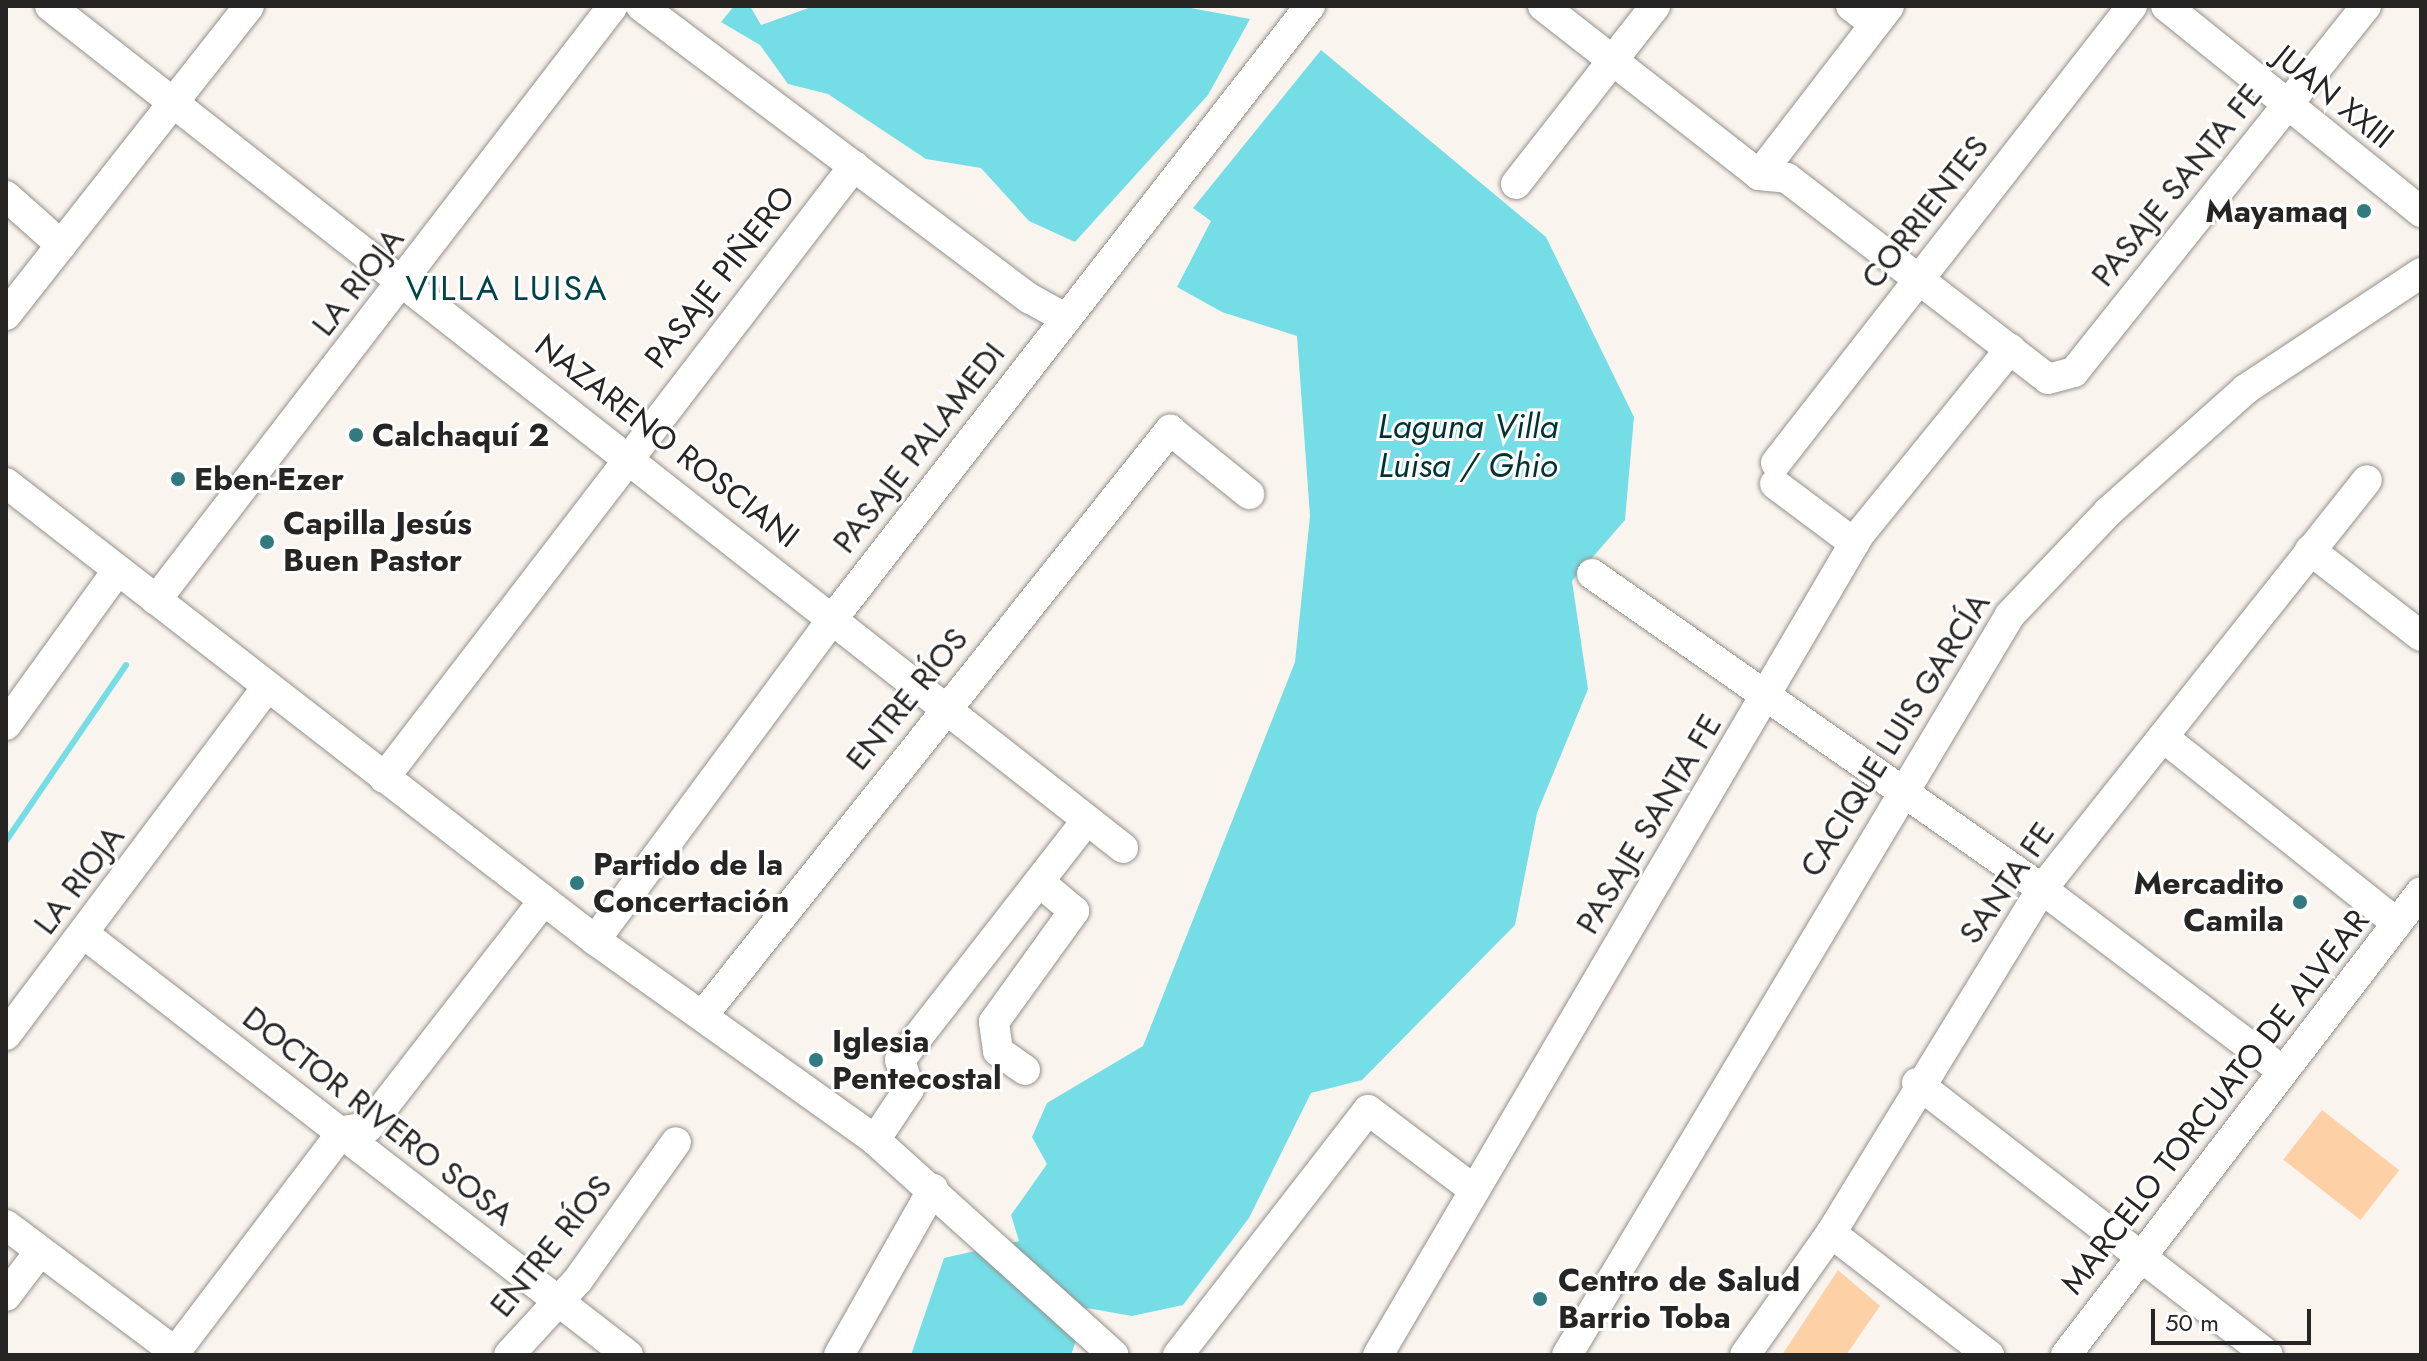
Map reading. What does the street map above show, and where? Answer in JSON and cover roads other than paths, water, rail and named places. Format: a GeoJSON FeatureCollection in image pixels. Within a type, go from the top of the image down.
{"type":"FeatureCollection","features":[{"type":"Feature","properties":{"kind":"street","name":"NAZARENO ROSCIANI"},"geometry":{"type":"LineString","coordinates":[[50,6],[627,454],[1123,848]]}},
{"type":"Feature","properties":{"kind":"street"},"geometry":{"type":"LineString","coordinates":[[6,315],[249,6]]}},
{"type":"Feature","properties":{"kind":"street","name":"LA RIOJA"},"geometry":{"type":"LineString","coordinates":[[156,600],[404,282],[613,6]]}},
{"type":"Feature","properties":{"kind":"street"},"geometry":{"type":"LineString","coordinates":[[641,6],[1029,298],[1065,318]]}},
{"type":"Feature","properties":{"kind":"street","name":"PASAJE PALAMEDI"},"geometry":{"type":"LineString","coordinates":[[595,940],[834,617],[1310,6]]}},
{"type":"Feature","properties":{"kind":"street"},"geometry":{"type":"LineString","coordinates":[[1543,6],[1759,175],[1787,178],[2010,349]]}},
{"type":"Feature","properties":{"kind":"street"},"geometry":{"type":"LineString","coordinates":[[1516,184],[1655,6]]}},
{"type":"Feature","properties":{"kind":"street"},"geometry":{"type":"LineString","coordinates":[[1759,175],[1882,15],[1851,6]]}},
{"type":"Feature","properties":{"kind":"street","name":"CORRIENTES"},"geometry":{"type":"LineString","coordinates":[[1854,543],[1775,474],[1920,277],[2132,6]]}},
{"type":"Feature","properties":{"kind":"street","name":"JUAN XXIII"},"geometry":{"type":"LineString","coordinates":[[2166,6],[2421,212]]}},
{"type":"Feature","properties":{"kind":"street","name":"PASAJE SANTA FE"},"geometry":{"type":"LineString","coordinates":[[1378,1355],[1854,543],[2010,349],[2048,379],[2074,372],[2366,6]]}},
{"type":"Feature","properties":{"kind":"street","name":"PASAJE PIÑERO"},"geometry":{"type":"LineString","coordinates":[[384,778],[627,454],[854,166]]}},
{"type":"Feature","properties":{"kind":"street"},"geometry":{"type":"LineString","coordinates":[[6,196],[61,245]]}},
{"type":"Feature","properties":{"kind":"street","name":"CACIQUE LUIS GARCÍA"},"geometry":{"type":"LineString","coordinates":[[1567,1355],[1899,790],[2010,615],[2108,512],[2246,389],[2421,273]]}},
{"type":"Feature","properties":{"kind":"street","name":"ENTRE RÍOS"},"geometry":{"type":"LineString","coordinates":[[703,1015],[1170,430],[1249,494]]}},
{"type":"Feature","properties":{"kind":"street","name":"SANTA FE"},"geometry":{"type":"LineString","coordinates":[[1745,1355],[1831,1233],[1917,1083],[2042,889],[2367,480]]}},
{"type":"Feature","properties":{"kind":"street"},"geometry":{"type":"LineString","coordinates":[[6,483],[265,690],[543,901],[875,1140],[1110,1351]]}},
{"type":"Feature","properties":{"kind":"street"},"geometry":{"type":"LineString","coordinates":[[2310,550],[2421,636]]}},
{"type":"Feature","properties":{"kind":"street"},"geometry":{"type":"LineString","coordinates":[[6,725],[117,571]]}},
{"type":"Feature","properties":{"kind":"street"},"geometry":{"type":"LineString","coordinates":[[1592,574],[1765,699],[2042,889],[2283,1071]]}},
{"type":"Feature","properties":{"kind":"street","name":"LA RIOJA"},"geometry":{"type":"LineString","coordinates":[[6,1035],[265,690]]}},
{"type":"Feature","properties":{"kind":"street"},"geometry":{"type":"LineString","coordinates":[[2163,737],[2397,923]]}},
{"type":"Feature","properties":{"kind":"street"},"geometry":{"type":"LineString","coordinates":[[875,1140],[909,1089],[900,1060],[1043,885],[1087,820]]}},
{"type":"Feature","properties":{"kind":"street"},"geometry":{"type":"LineString","coordinates":[[1025,1070],[998,1051],[994,1022],[1074,911],[1043,885]]}},
{"type":"Feature","properties":{"kind":"street","name":"MARCELO TORCUATO DE ALVEAR"},"geometry":{"type":"LineString","coordinates":[[2066,1355],[2421,892]]}},
{"type":"Feature","properties":{"kind":"street"},"geometry":{"type":"LineString","coordinates":[[6,1225],[176,1354],[343,1131],[368,1127],[543,901]]}},
{"type":"Feature","properties":{"kind":"street","name":"DOCTOR RIVERO SOSA"},"geometry":{"type":"LineString","coordinates":[[84,934],[343,1131],[553,1300],[628,1355]]}},
{"type":"Feature","properties":{"kind":"street"},"geometry":{"type":"LineString","coordinates":[[1917,1083],[2268,1355]]}},
{"type":"Feature","properties":{"kind":"street"},"geometry":{"type":"LineString","coordinates":[[1178,1355],[1368,1110],[1474,1190]]}},
{"type":"Feature","properties":{"kind":"street","name":"ENTRE RÍOS"},"geometry":{"type":"LineString","coordinates":[[509,1355],[553,1300],[578,1280],[676,1142]]}},
{"type":"Feature","properties":{"kind":"street"},"geometry":{"type":"LineString","coordinates":[[839,1355],[933,1189]]}},
{"type":"Feature","properties":{"kind":"street"},"geometry":{"type":"LineString","coordinates":[[1831,1233],[1989,1355]]}},
{"type":"Feature","properties":{"kind":"street"},"geometry":{"type":"LineString","coordinates":[[6,1296],[40,1251]]}},
{"type":"Feature","properties":{"kind":"water"},"geometry":{"type":"Polygon","coordinates":[[[734,6],[750,6],[761,25],[814,6],[1180,6],[1250,19],[1208,95],[1075,242],[1029,221],[981,168],[926,159],[828,94],[788,84],[760,45],[721,22],[734,6]]]}},
{"type":"Feature","properties":{"kind":"water","name":"Laguna Villa Luisa / Ghio"},"geometry":{"type":"Polygon","coordinates":[[[1321,50],[1546,237],[1634,417],[1625,520],[1572,581],[1588,689],[1537,813],[1515,925],[1362,1080],[1311,1093],[1249,1218],[1183,1305],[1132,1316],[1087,1308],[1071,1355],[911,1355],[944,1258],[1019,1241],[1011,1215],[1047,1164],[1032,1137],[1047,1103],[1143,1046],[1295,662],[1310,516],[1297,336],[1222,312],[1177,287],[1211,221],[1193,208],[1321,50]]]}},
{"type":"Feature","properties":{"kind":"waterway"},"geometry":{"type":"LineString","coordinates":[[6,841],[126,665]]}},
{"type":"Feature","properties":{"kind":"place","name":"Mayamaq"},"geometry":{"type":"Point","coordinates":[2364,211]}},
{"type":"Feature","properties":{"kind":"place","name":"Calchaquí 2"},"geometry":{"type":"Point","coordinates":[356,435]}},
{"type":"Feature","properties":{"kind":"place","name":"Eben-Ezer"},"geometry":{"type":"Point","coordinates":[178,479]}},
{"type":"Feature","properties":{"kind":"place","name":"Capilla Jesús Buen Pastor"},"geometry":{"type":"Point","coordinates":[267,542]}},
{"type":"Feature","properties":{"kind":"place","name":"Partido de la Concertación"},"geometry":{"type":"Point","coordinates":[577,883]}},
{"type":"Feature","properties":{"kind":"place","name":"Mercadito Camila"},"geometry":{"type":"Point","coordinates":[2300,902]}},
{"type":"Feature","properties":{"kind":"place","name":"Iglesia Pentecostal"},"geometry":{"type":"Point","coordinates":[816,1060]}},
{"type":"Feature","properties":{"kind":"place","name":"Centro de Salud Barrio Toba"},"geometry":{"type":"Point","coordinates":[1540,1299]}},
{"type":"Feature","properties":{"kind":"district","name":"VILLA LUISA"},"geometry":{"type":"Point","coordinates":[507,289]}}]}
